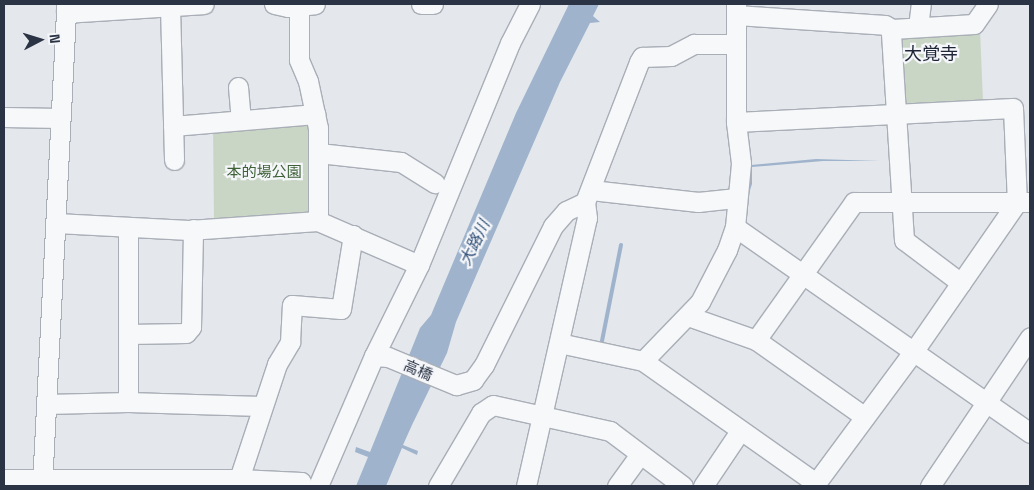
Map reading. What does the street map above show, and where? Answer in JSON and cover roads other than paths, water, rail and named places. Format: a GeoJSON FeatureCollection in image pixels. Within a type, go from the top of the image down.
{"type":"FeatureCollection","features":[{"type":"Feature","properties":{"kind":"street"},"geometry":{"type":"LineString","coordinates":[[42,483],[66,8],[204,4]]}},
{"type":"Feature","properties":{"kind":"street"},"geometry":{"type":"LineString","coordinates":[[274,4],[304,4],[300,60],[315,114],[319,153],[318,221]]}},
{"type":"Feature","properties":{"kind":"street"},"geometry":{"type":"LineString","coordinates":[[421,4],[433,4]]}},
{"type":"Feature","properties":{"kind":"street"},"geometry":{"type":"LineString","coordinates":[[318,486],[381,357],[510,43],[530,4]]}},
{"type":"Feature","properties":{"kind":"street"},"geometry":{"type":"LineString","coordinates":[[918,27],[921,4]]}},
{"type":"Feature","properties":{"kind":"street"},"geometry":{"type":"LineString","coordinates":[[643,361],[688,316],[710,288],[735,227],[741,163],[736,122],[736,44],[740,12],[854,26],[885,25],[892,29],[974,24],[988,4]]}},
{"type":"Feature","properties":{"kind":"street"},"geometry":{"type":"LineString","coordinates":[[170,6],[174,160]]}},
{"type":"Feature","properties":{"kind":"street"},"geometry":{"type":"LineString","coordinates":[[892,29],[895,115],[903,203],[904,240],[961,283]]}},
{"type":"Feature","properties":{"kind":"street"},"geometry":{"type":"LineString","coordinates":[[526,486],[586,218],[588,196],[642,57],[671,56],[694,44],[736,44]]}},
{"type":"Feature","properties":{"kind":"street"},"geometry":{"type":"LineString","coordinates":[[239,87],[241,120]]}},
{"type":"Feature","properties":{"kind":"street"},"geometry":{"type":"LineString","coordinates":[[559,343],[643,361],[814,485],[913,352],[961,283],[1023,202],[1012,108],[736,122]]}},
{"type":"Feature","properties":{"kind":"street"},"geometry":{"type":"LineString","coordinates":[[173,126],[315,114]]}},
{"type":"Feature","properties":{"kind":"street"},"geometry":{"type":"LineString","coordinates":[[4,117],[60,118]]}},
{"type":"Feature","properties":{"kind":"street"},"geometry":{"type":"LineString","coordinates":[[319,153],[401,162],[435,183]]}},
{"type":"Feature","properties":{"kind":"street"},"geometry":{"type":"LineString","coordinates":[[588,196],[698,202],[737,198]]}},
{"type":"Feature","properties":{"kind":"street","name":"高橋"},"geometry":{"type":"LineString","coordinates":[[381,357],[448,383],[460,385],[473,380],[484,365],[553,226],[566,211],[588,196]]}},
{"type":"Feature","properties":{"kind":"street"},"geometry":{"type":"LineString","coordinates":[[756,340],[854,202],[1023,202]]}},
{"type":"Feature","properties":{"kind":"street"},"geometry":{"type":"LineString","coordinates":[[56,223],[128,229],[193,230],[318,221],[419,264]]}},
{"type":"Feature","properties":{"kind":"street"},"geometry":{"type":"LineString","coordinates":[[735,227],[804,273],[913,352],[1030,432]]}},
{"type":"Feature","properties":{"kind":"street"},"geometry":{"type":"LineString","coordinates":[[128,229],[128,402]]}},
{"type":"Feature","properties":{"kind":"street"},"geometry":{"type":"LineString","coordinates":[[128,334],[186,333],[191,327],[193,230]]}},
{"type":"Feature","properties":{"kind":"street"},"geometry":{"type":"LineString","coordinates":[[239,478],[261,406],[277,364],[290,342],[292,305],[341,309],[353,235]]}},
{"type":"Feature","properties":{"kind":"street"},"geometry":{"type":"LineString","coordinates":[[688,316],[756,340],[865,417]]}},
{"type":"Feature","properties":{"kind":"street"},"geometry":{"type":"LineString","coordinates":[[930,486],[1030,337]]}},
{"type":"Feature","properties":{"kind":"street"},"geometry":{"type":"LineString","coordinates":[[46,404],[128,402],[261,406]]}},
{"type":"Feature","properties":{"kind":"street"},"geometry":{"type":"LineString","coordinates":[[438,486],[481,413],[493,405],[610,431],[683,486]]}},
{"type":"Feature","properties":{"kind":"street"},"geometry":{"type":"LineString","coordinates":[[703,486],[740,431]]}},
{"type":"Feature","properties":{"kind":"street"},"geometry":{"type":"LineString","coordinates":[[617,486],[640,454]]}},
{"type":"Feature","properties":{"kind":"street"},"geometry":{"type":"LineString","coordinates":[[4,478],[42,483],[150,484],[239,478],[300,482],[299,486]]}},
{"type":"Feature","properties":{"kind":"water","name":"大路川"},"geometry":{"type":"Polygon","coordinates":[[[569,4],[599,4],[593,16],[600,22],[590,23],[560,82],[456,322],[447,353],[403,445],[418,451],[417,455],[402,448],[386,486],[356,486],[368,457],[355,452],[356,447],[370,452],[420,328],[431,315],[516,113],[569,4]]]}},
{"type":"Feature","properties":{"kind":"water"},"geometry":{"type":"Polygon","coordinates":[[[740,4],[746,4],[747,13],[744,129],[751,165],[816,159],[880,161],[823,161],[752,167],[752,184],[744,209],[740,4]]]}},
{"type":"Feature","properties":{"kind":"waterway"},"geometry":{"type":"LineString","coordinates":[[601,346],[621,245]]}},
{"type":"Feature","properties":{"kind":"district","name":"大覚寺"},"geometry":{"type":"Point","coordinates":[931,54]}},
{"type":"Feature","properties":{"kind":"park label","name":"本的場公園"},"geometry":{"type":"Point","coordinates":[264,172]}}]}
